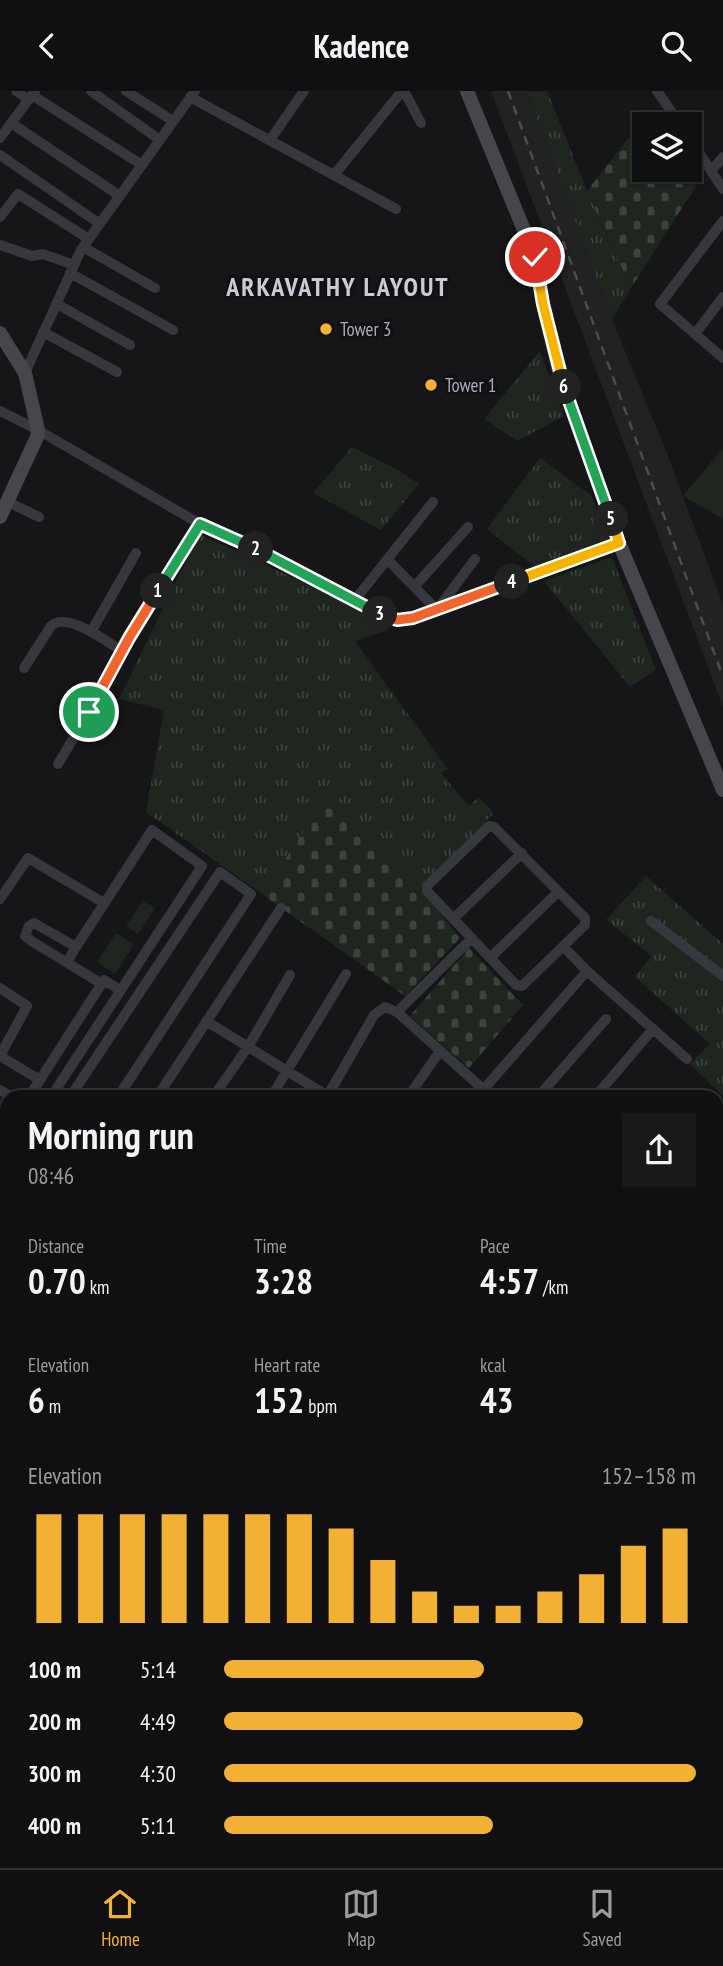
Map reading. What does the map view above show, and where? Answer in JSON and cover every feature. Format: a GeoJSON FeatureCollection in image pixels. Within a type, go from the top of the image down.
{"type":"FeatureCollection","features":[{"type":"Feature","properties":{"kind":"street"},"geometry":{"type":"LineString","coordinates":[[16,91],[32,95],[142,165]]}},
{"type":"Feature","properties":{"kind":"street"},"geometry":{"type":"LineString","coordinates":[[91,91],[160,140]]}},
{"type":"Feature","properties":{"kind":"street"},"geometry":{"type":"LineString","coordinates":[[126,91],[173,121]]}},
{"type":"Feature","properties":{"kind":"street"},"geometry":{"type":"LineString","coordinates":[[270,140],[304,91]]}},
{"type":"Feature","properties":{"kind":"street"},"geometry":{"type":"LineString","coordinates":[[334,175],[403,91],[421,123]]}},
{"type":"Feature","properties":{"kind":"street"},"geometry":{"type":"LineString","coordinates":[[467,91],[535,257],[560,375],[619,543],[723,790]]}},
{"type":"Feature","properties":{"kind":"street"},"geometry":{"type":"LineString","coordinates":[[657,91],[672,112]]}},
{"type":"Feature","properties":{"kind":"street"},"geometry":{"type":"LineString","coordinates":[[25,373],[86,243],[193,94],[396,209]]}},
{"type":"Feature","properties":{"kind":"street"},"geometry":{"type":"LineString","coordinates":[[0,138],[32,95]]}},
{"type":"Feature","properties":{"kind":"street"},"geometry":{"type":"LineString","coordinates":[[11,123],[120,196]]}},
{"type":"Feature","properties":{"kind":"street"},"geometry":{"type":"LineString","coordinates":[[0,155],[100,224]]}},
{"type":"Feature","properties":{"kind":"street"},"geometry":{"type":"LineString","coordinates":[[702,157],[723,189]]}},
{"type":"Feature","properties":{"kind":"street"},"geometry":{"type":"LineString","coordinates":[[711,171],[723,157]]}},
{"type":"Feature","properties":{"kind":"street"},"geometry":{"type":"LineString","coordinates":[[0,217],[18,194],[155,288]]}},
{"type":"Feature","properties":{"kind":"street"},"geometry":{"type":"LineString","coordinates":[[723,221],[660,304],[723,358]]}},
{"type":"Feature","properties":{"kind":"street"},"geometry":{"type":"LineString","coordinates":[[0,245],[32,256],[43,254],[173,330]]}},
{"type":"Feature","properties":{"kind":"street"},"geometry":{"type":"LineString","coordinates":[[695,334],[723,297]]}},
{"type":"Feature","properties":{"kind":"street"},"geometry":{"type":"LineString","coordinates":[[57,304],[130,345]]}},
{"type":"Feature","properties":{"kind":"street"},"geometry":{"type":"LineString","coordinates":[[43,332],[117,372]]}},
{"type":"Feature","properties":{"kind":"street"},"geometry":{"type":"LineString","coordinates":[[0,333],[25,373],[38,429],[37,437],[0,516]]}},
{"type":"Feature","properties":{"kind":"street"},"geometry":{"type":"LineString","coordinates":[[0,411],[38,429],[200,524],[248,545],[354,601],[397,620],[437,610],[619,543]]}},
{"type":"Feature","properties":{"kind":"street"},"geometry":{"type":"LineString","coordinates":[[8,502],[39,517]]}},
{"type":"Feature","properties":{"kind":"street"},"geometry":{"type":"LineString","coordinates":[[354,601],[433,502]]}},
{"type":"Feature","properties":{"kind":"street"},"geometry":{"type":"LineString","coordinates":[[58,764],[122,651],[200,524]]}},
{"type":"Feature","properties":{"kind":"street"},"geometry":{"type":"LineString","coordinates":[[415,586],[468,527]]}},
{"type":"Feature","properties":{"kind":"street"},"geometry":{"type":"LineString","coordinates":[[91,632],[136,553]]}},
{"type":"Feature","properties":{"kind":"street"},"geometry":{"type":"LineString","coordinates":[[387,559],[437,610]]}},
{"type":"Feature","properties":{"kind":"street"},"geometry":{"type":"LineString","coordinates":[[437,610],[475,559]]}},
{"type":"Feature","properties":{"kind":"street"},"geometry":{"type":"LineString","coordinates":[[24,668],[56,621],[64,620],[91,632],[122,651]]}},
{"type":"Feature","properties":{"kind":"street"},"geometry":{"type":"LineString","coordinates":[[489,826],[494,827],[522,853],[584,918],[585,925],[522,986],[516,985],[427,891],[427,885],[489,826]]}},
{"type":"Feature","properties":{"kind":"street"},"geometry":{"type":"LineString","coordinates":[[56,1090],[202,866],[152,830],[67,962]]}},
{"type":"Feature","properties":{"kind":"street"},"geometry":{"type":"LineString","coordinates":[[453,919],[522,853]]}},
{"type":"Feature","properties":{"kind":"street"},"geometry":{"type":"LineString","coordinates":[[0,899],[28,857],[104,903]]}},
{"type":"Feature","properties":{"kind":"street"},"geometry":{"type":"LineString","coordinates":[[75,1090],[220,872],[251,894],[123,1090]]}},
{"type":"Feature","properties":{"kind":"street"},"geometry":{"type":"LineString","coordinates":[[490,958],[558,892]]}},
{"type":"Feature","properties":{"kind":"street"},"geometry":{"type":"LineString","coordinates":[[162,1090],[281,908]]}},
{"type":"Feature","properties":{"kind":"street"},"geometry":{"type":"LineString","coordinates":[[651,921],[723,976]]}},
{"type":"Feature","properties":{"kind":"street"},"geometry":{"type":"LineString","coordinates":[[76,947],[34,923],[26,931],[25,936],[33,942],[118,993]]}},
{"type":"Feature","properties":{"kind":"street"},"geometry":{"type":"LineString","coordinates":[[397,1013],[472,938]]}},
{"type":"Feature","properties":{"kind":"street"},"geometry":{"type":"LineString","coordinates":[[564,947],[587,971],[687,1059]]}},
{"type":"Feature","properties":{"kind":"street"},"geometry":{"type":"LineString","coordinates":[[483,1090],[587,971]]}},
{"type":"Feature","properties":{"kind":"street"},"geometry":{"type":"LineString","coordinates":[[276,1090],[346,974]]}},
{"type":"Feature","properties":{"kind":"street"},"geometry":{"type":"LineString","coordinates":[[219,1090],[248,1047],[290,975]]}},
{"type":"Feature","properties":{"kind":"street"},"geometry":{"type":"LineString","coordinates":[[34,1090],[102,983]]}},
{"type":"Feature","properties":{"kind":"street"},"geometry":{"type":"LineString","coordinates":[[0,988],[27,1006],[1,1053],[5,1059],[40,1080]]}},
{"type":"Feature","properties":{"kind":"street"},"geometry":{"type":"LineString","coordinates":[[330,1090],[374,1015],[385,1007],[397,1013],[440,1051],[477,1090]]}},
{"type":"Feature","properties":{"kind":"street"},"geometry":{"type":"LineString","coordinates":[[544,1090],[606,1019]]}},
{"type":"Feature","properties":{"kind":"street"},"geometry":{"type":"LineString","coordinates":[[206,1021],[317,1090]]}},
{"type":"Feature","properties":{"kind":"street"},"geometry":{"type":"LineString","coordinates":[[600,1090],[653,1029]]}},
{"type":"Feature","properties":{"kind":"street"},"geometry":{"type":"LineString","coordinates":[[413,1090],[440,1051]]}},
{"type":"Feature","properties":{"kind":"shaded area"},"geometry":{"type":"Polygon","coordinates":[[[491,91],[527,91],[612,319],[668,456],[723,605],[723,707],[491,91]]]}},
{"type":"Feature","properties":{"kind":"green space"},"geometry":{"type":"Polygon","coordinates":[[[527,91],[547,91],[587,191],[631,288],[612,319],[527,91]]]}},
{"type":"Feature","properties":{"kind":"green space"},"geometry":{"type":"Polygon","coordinates":[[[630,136],[632,182],[699,182],[631,288],[587,191],[630,136]]]}},
{"type":"Feature","properties":{"kind":"green space"},"geometry":{"type":"Polygon","coordinates":[[[540,351],[564,416],[517,441],[484,419],[540,351]]]}},
{"type":"Feature","properties":{"kind":"green space"},"geometry":{"type":"Polygon","coordinates":[[[352,447],[400,471],[419,484],[381,530],[313,493],[352,447]]]}},
{"type":"Feature","properties":{"kind":"green space"},"geometry":{"type":"Polygon","coordinates":[[[723,448],[723,519],[683,496],[723,448]]]}},
{"type":"Feature","properties":{"kind":"green space"},"geometry":{"type":"Polygon","coordinates":[[[540,458],[591,495],[609,538],[535,567],[487,529],[540,458]]]}},
{"type":"Feature","properties":{"kind":"green space"},"geometry":{"type":"Polygon","coordinates":[[[199,534],[335,597],[388,630],[355,641],[448,769],[441,773],[469,806],[479,797],[494,813],[421,888],[324,802],[262,894],[146,812],[164,710],[119,699],[199,534]]]}},
{"type":"Feature","properties":{"kind":"green space"},"geometry":{"type":"Polygon","coordinates":[[[612,557],[656,670],[630,687],[544,581],[612,557]]]}},
{"type":"Feature","properties":{"kind":"green space"},"geometry":{"type":"Polygon","coordinates":[[[324,801],[421,888],[460,938],[405,996],[262,894],[324,801]]]}},
{"type":"Feature","properties":{"kind":"green space"},"geometry":{"type":"Polygon","coordinates":[[[646,876],[723,944],[723,1090],[717,1090],[690,1064],[710,1044],[635,977],[652,956],[606,920],[646,876]]]}},
{"type":"Feature","properties":{"kind":"green space"},"geometry":{"type":"Polygon","coordinates":[[[143,900],[155,908],[138,934],[126,926],[143,900]]]}},
{"type":"Feature","properties":{"kind":"green space"},"geometry":{"type":"Polygon","coordinates":[[[116,933],[134,944],[115,974],[97,962],[116,933]]]}},
{"type":"Feature","properties":{"kind":"green space"},"geometry":{"type":"Polygon","coordinates":[[[469,948],[523,1005],[469,1068],[410,1016],[469,948]]]}},
{"type":"Feature","properties":{"kind":"railway"},"geometry":{"type":"LineString","coordinates":[[508,91],[723,677]]}},
{"type":"Feature","properties":{"kind":"place","name":"Tower 3"},"geometry":{"type":"Point","coordinates":[326,329]}},
{"type":"Feature","properties":{"kind":"place","name":"Tower 1"},"geometry":{"type":"Point","coordinates":[431,385]}},
{"type":"Feature","properties":{"kind":"district","name":"ARKAVATHY LAYOUT"},"geometry":{"type":"Point","coordinates":[338,286]}},
{"type":"Feature","properties":{"kind":"route"},"geometry":{"type":"LineString","coordinates":[[89,712],[129,638],[200,524],[248,545],[380,614],[397,620],[413,618],[619,543],[560,375],[535,257]]}}]}
